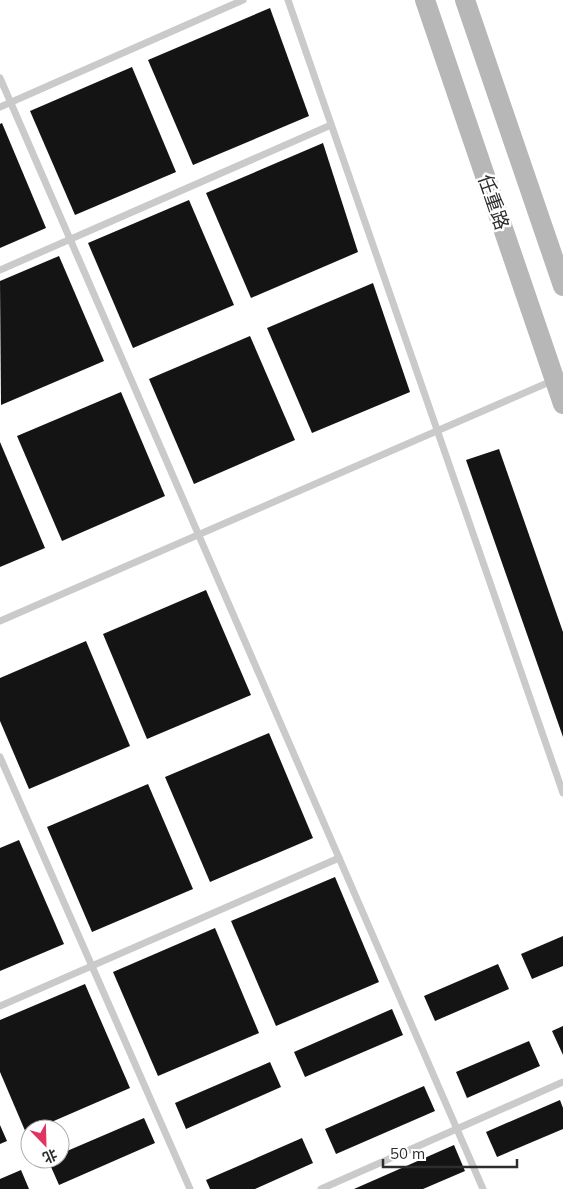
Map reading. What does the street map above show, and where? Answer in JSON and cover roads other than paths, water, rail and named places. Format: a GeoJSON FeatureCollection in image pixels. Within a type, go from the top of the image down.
{"type":"FeatureCollection","features":[{"type":"Feature","properties":{"kind":"main road","name":"任重路"},"geometry":{"type":"LineString","coordinates":[[425,0],[563,404]]}},
{"type":"Feature","properties":{"kind":"main road","name":"任重路"},"geometry":{"type":"LineString","coordinates":[[465,0],[563,286]]}},
{"type":"Feature","properties":{"kind":"lane"},"geometry":{"type":"LineString","coordinates":[[0,107],[243,0]]}},
{"type":"Feature","properties":{"kind":"lane"},"geometry":{"type":"LineString","coordinates":[[288,0],[563,793]]}},
{"type":"Feature","properties":{"kind":"lane"},"geometry":{"type":"LineString","coordinates":[[0,78],[483,1189]]}},
{"type":"Feature","properties":{"kind":"lane"},"geometry":{"type":"LineString","coordinates":[[0,270],[331,125]]}},
{"type":"Feature","properties":{"kind":"lane"},"geometry":{"type":"LineString","coordinates":[[0,621],[554,380]]}},
{"type":"Feature","properties":{"kind":"lane"},"geometry":{"type":"LineString","coordinates":[[0,757],[190,1189]]}},
{"type":"Feature","properties":{"kind":"lane"},"geometry":{"type":"LineString","coordinates":[[0,1006],[339,858]]}},
{"type":"Feature","properties":{"kind":"lane"},"geometry":{"type":"LineString","coordinates":[[321,1189],[563,1082]]}}]}
